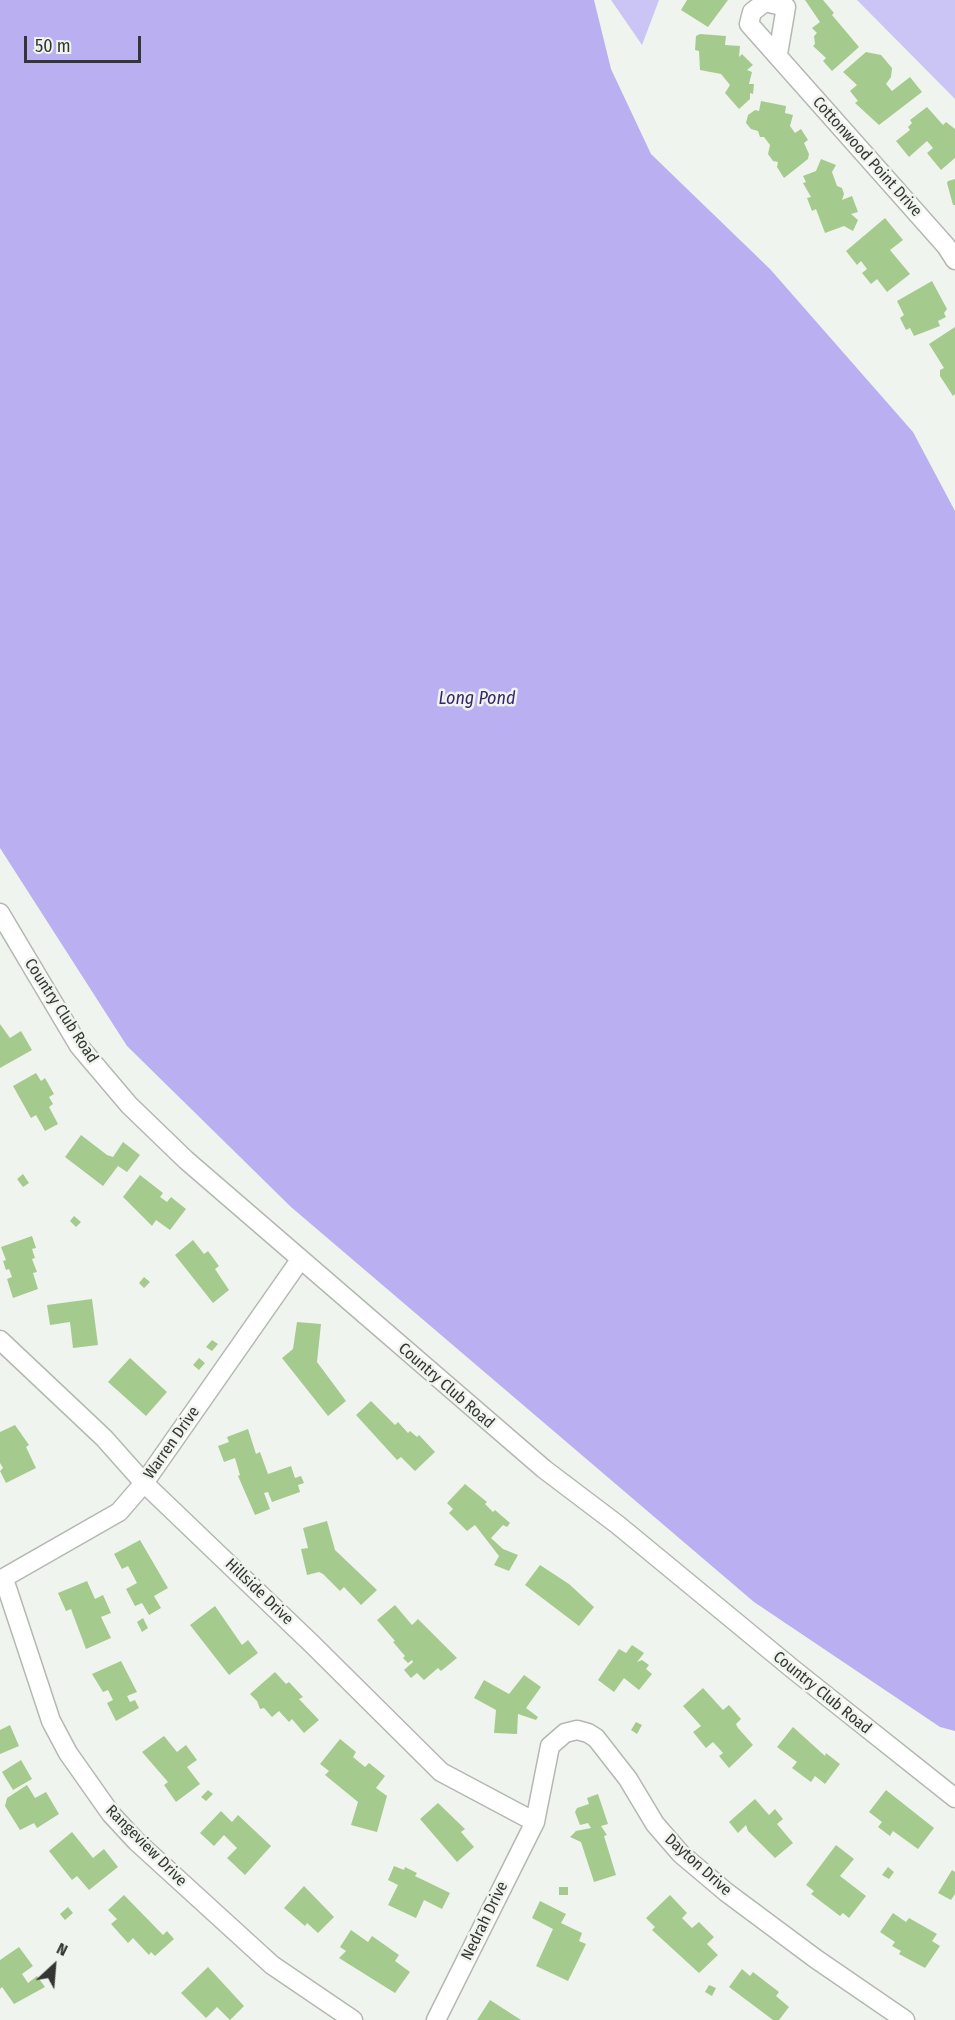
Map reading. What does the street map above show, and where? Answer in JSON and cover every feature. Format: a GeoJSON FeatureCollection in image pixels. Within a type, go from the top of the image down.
{"type":"FeatureCollection","features":[{"type":"Feature","properties":{"kind":"street","name":"Cottonwood Point Drive"},"geometry":{"type":"LineString","coordinates":[[778,54],[955,260]]}},
{"type":"Feature","properties":{"kind":"street","name":"Country Club Road"},"geometry":{"type":"LineString","coordinates":[[0,913],[79,1046],[129,1105],[186,1160],[544,1469],[618,1525],[794,1670],[955,1798]]}},
{"type":"Feature","properties":{"kind":"street","name":"Warren Drive"},"geometry":{"type":"LineString","coordinates":[[2,1580],[119,1512],[144,1483],[300,1260]]}},
{"type":"Feature","properties":{"kind":"street","name":"Hillside Drive"},"geometry":{"type":"LineString","coordinates":[[0,1340],[104,1438],[144,1483],[304,1636],[441,1773],[535,1822]]}},
{"type":"Feature","properties":{"kind":"street","name":"Rangeview Drive"},"geometry":{"type":"LineString","coordinates":[[2,1580],[51,1721],[73,1760],[111,1814],[136,1841],[272,1965],[353,2020]]}},
{"type":"Feature","properties":{"kind":"street","name":"Dayton Drive"},"geometry":{"type":"LineString","coordinates":[[535,1822],[550,1746],[565,1732],[577,1730],[588,1733],[596,1738],[628,1779],[655,1824],[681,1854],[726,1892],[816,1959],[905,2020]]}},
{"type":"Feature","properties":{"kind":"street","name":"Nedrah Drive"},"geometry":{"type":"LineString","coordinates":[[436,2020],[535,1822]]}},
{"type":"Feature","properties":{"kind":"shaded area"},"geometry":{"type":"Polygon","coordinates":[[[611,0],[659,0],[642,45],[611,0]]]}},
{"type":"Feature","properties":{"kind":"shaded area"},"geometry":{"type":"Polygon","coordinates":[[[857,0],[955,0],[955,99],[857,0]]]}},
{"type":"Feature","properties":{"kind":"water","name":"Long Pond"},"geometry":{"type":"Polygon","coordinates":[[[0,0],[594,0],[611,69],[651,154],[770,269],[913,432],[955,511],[955,1731],[940,1727],[754,1602],[291,1207],[127,1046],[0,848],[0,0]]]}},
{"type":"Feature","properties":{"kind":"building"},"geometry":{"type":"Polygon","coordinates":[[[687,0],[728,0],[708,27],[681,10],[687,0]]]}},
{"type":"Feature","properties":{"kind":"building"},"geometry":{"type":"Polygon","coordinates":[[[805,0],[823,0],[834,13],[832,15],[859,47],[832,71],[823,61],[826,58],[813,46],[814,36],[817,33],[812,28],[820,22],[805,0]]]}},
{"type":"Feature","properties":{"kind":"building"},"geometry":{"type":"Polygon","coordinates":[[[700,34],[726,36],[725,45],[740,46],[739,57],[742,54],[753,65],[747,70],[752,72],[749,84],[754,84],[753,94],[750,93],[750,99],[739,109],[725,93],[730,85],[721,74],[700,70],[699,51],[695,50],[696,36],[700,34]]]}},
{"type":"Feature","properties":{"kind":"building"},"geometry":{"type":"Polygon","coordinates":[[[866,52],[881,55],[892,68],[891,77],[886,84],[892,91],[910,77],[922,92],[879,125],[855,103],[858,101],[850,91],[857,85],[843,72],[866,52]]]}},
{"type":"Feature","properties":{"kind":"building"},"geometry":{"type":"Polygon","coordinates":[[[761,101],[786,106],[785,113],[793,115],[790,126],[795,133],[801,129],[808,140],[804,143],[809,154],[808,159],[784,178],[777,167],[778,162],[773,161],[768,154],[770,145],[764,137],[760,137],[758,131],[751,129],[746,123],[748,115],[755,110],[759,111],[761,101]]]}},
{"type":"Feature","properties":{"kind":"building"},"geometry":{"type":"Polygon","coordinates":[[[927,107],[943,125],[946,122],[955,129],[955,158],[941,170],[927,153],[933,148],[927,141],[909,157],[896,141],[910,130],[908,127],[912,123],[910,120],[927,107]]]}},
{"type":"Feature","properties":{"kind":"building"},"geometry":{"type":"Polygon","coordinates":[[[821,159],[836,165],[832,172],[837,186],[842,188],[844,194],[842,200],[852,196],[858,212],[851,214],[858,220],[853,231],[844,226],[825,233],[816,209],[812,211],[807,198],[811,197],[803,183],[806,182],[803,176],[816,171],[821,159]]]}},
{"type":"Feature","properties":{"kind":"building"},"geometry":{"type":"Polygon","coordinates":[[[955,179],[955,205],[953,205],[947,183],[955,179]]]}},
{"type":"Feature","properties":{"kind":"building"},"geometry":{"type":"Polygon","coordinates":[[[885,218],[903,240],[890,250],[910,274],[887,292],[877,279],[871,284],[862,273],[867,269],[861,261],[857,265],[846,251],[885,218]]]}},
{"type":"Feature","properties":{"kind":"building"},"geometry":{"type":"Polygon","coordinates":[[[932,281],[947,309],[944,313],[946,317],[938,321],[940,326],[914,336],[910,328],[906,330],[900,318],[904,315],[897,301],[932,281]]]}},
{"type":"Feature","properties":{"kind":"building"},"geometry":{"type":"Polygon","coordinates":[[[955,327],[955,394],[953,396],[940,376],[940,370],[944,368],[929,344],[955,327]]]}},
{"type":"Feature","properties":{"kind":"building"},"geometry":{"type":"Polygon","coordinates":[[[0,1024],[10,1038],[21,1031],[32,1050],[0,1068],[0,1024]]]}},
{"type":"Feature","properties":{"kind":"building"},"geometry":{"type":"Polygon","coordinates":[[[36,1073],[41,1081],[45,1078],[54,1094],[49,1097],[53,1104],[49,1107],[58,1124],[45,1131],[36,1115],[31,1118],[13,1086],[36,1073]]]}},
{"type":"Feature","properties":{"kind":"building"},"geometry":{"type":"Polygon","coordinates":[[[81,1135],[107,1155],[113,1157],[123,1142],[140,1155],[127,1172],[118,1166],[103,1186],[65,1157],[81,1135]]]}},
{"type":"Feature","properties":{"kind":"building"},"geometry":{"type":"Polygon","coordinates":[[[23,1174],[29,1183],[23,1187],[17,1179],[23,1174]]]}},
{"type":"Feature","properties":{"kind":"building"},"geometry":{"type":"Polygon","coordinates":[[[140,1175],[163,1193],[160,1197],[167,1202],[171,1197],[186,1209],[170,1230],[156,1220],[152,1226],[123,1197],[140,1175]]]}},
{"type":"Feature","properties":{"kind":"building"},"geometry":{"type":"Polygon","coordinates":[[[74,1216],[81,1222],[76,1227],[70,1221],[74,1216]]]}},
{"type":"Feature","properties":{"kind":"building"},"geometry":{"type":"Polygon","coordinates":[[[32,1236],[36,1248],[32,1249],[35,1258],[32,1259],[37,1272],[33,1273],[38,1289],[13,1298],[7,1279],[12,1277],[9,1269],[6,1270],[3,1261],[6,1260],[1,1247],[32,1236]]]}},
{"type":"Feature","properties":{"kind":"building"},"geometry":{"type":"Polygon","coordinates":[[[193,1240],[204,1254],[208,1251],[219,1266],[215,1269],[229,1290],[213,1303],[175,1255],[193,1240]]]}},
{"type":"Feature","properties":{"kind":"building"},"geometry":{"type":"Polygon","coordinates":[[[144,1277],[150,1282],[144,1288],[139,1283],[144,1277]]]}},
{"type":"Feature","properties":{"kind":"building"},"geometry":{"type":"Polygon","coordinates":[[[92,1299],[98,1345],[73,1348],[70,1322],[50,1325],[47,1305],[92,1299]]]}},
{"type":"Feature","properties":{"kind":"building"},"geometry":{"type":"Polygon","coordinates":[[[297,1322],[321,1324],[317,1362],[346,1401],[328,1416],[282,1358],[293,1349],[297,1322]]]}},
{"type":"Feature","properties":{"kind":"building"},"geometry":{"type":"Polygon","coordinates":[[[212,1340],[218,1344],[212,1351],[206,1347],[212,1340]]]}},
{"type":"Feature","properties":{"kind":"building"},"geometry":{"type":"Polygon","coordinates":[[[130,1358],[167,1392],[146,1416],[108,1382],[130,1358]]]}},
{"type":"Feature","properties":{"kind":"building"},"geometry":{"type":"Polygon","coordinates":[[[199,1358],[205,1363],[199,1370],[193,1365],[199,1358]]]}},
{"type":"Feature","properties":{"kind":"building"},"geometry":{"type":"Polygon","coordinates":[[[371,1401],[395,1425],[398,1422],[408,1433],[410,1431],[417,1437],[419,1435],[435,1452],[415,1471],[401,1457],[397,1460],[356,1415],[371,1401]]]}},
{"type":"Feature","properties":{"kind":"building"},"geometry":{"type":"Polygon","coordinates":[[[15,1425],[29,1445],[26,1447],[36,1468],[6,1483],[0,1471],[3,1468],[0,1463],[0,1432],[15,1425]]]}},
{"type":"Feature","properties":{"kind":"building"},"geometry":{"type":"Polygon","coordinates":[[[248,1429],[256,1454],[260,1452],[268,1474],[291,1466],[295,1478],[301,1476],[304,1483],[298,1485],[300,1492],[272,1502],[268,1492],[264,1493],[270,1509],[255,1515],[238,1476],[240,1475],[235,1458],[224,1462],[218,1446],[229,1442],[227,1437],[248,1429]]]}},
{"type":"Feature","properties":{"kind":"building"},"geometry":{"type":"Polygon","coordinates":[[[465,1484],[487,1502],[485,1504],[493,1512],[495,1510],[510,1523],[507,1527],[503,1525],[491,1538],[503,1549],[518,1555],[509,1571],[494,1565],[499,1556],[475,1525],[467,1531],[449,1513],[453,1509],[447,1503],[465,1484]]]}},
{"type":"Feature","properties":{"kind":"building"},"geometry":{"type":"Polygon","coordinates":[[[327,1521],[335,1550],[377,1590],[361,1605],[344,1587],[340,1591],[323,1574],[319,1572],[307,1575],[301,1549],[308,1548],[303,1528],[327,1521]]]}},
{"type":"Feature","properties":{"kind":"building"},"geometry":{"type":"Polygon","coordinates":[[[140,1540],[168,1588],[154,1596],[161,1608],[149,1615],[142,1603],[135,1606],[126,1589],[137,1583],[128,1566],[122,1569],[114,1554],[140,1540]]]}},
{"type":"Feature","properties":{"kind":"building"},"geometry":{"type":"Polygon","coordinates":[[[540,1565],[569,1584],[594,1607],[579,1626],[525,1585],[540,1565]]]}},
{"type":"Feature","properties":{"kind":"building"},"geometry":{"type":"Polygon","coordinates":[[[87,1581],[95,1599],[103,1595],[111,1613],[101,1617],[111,1638],[86,1649],[71,1609],[66,1611],[58,1593],[87,1581]]]}},
{"type":"Feature","properties":{"kind":"building"},"geometry":{"type":"Polygon","coordinates":[[[395,1605],[412,1625],[418,1619],[457,1658],[441,1671],[438,1668],[424,1680],[417,1673],[411,1678],[404,1670],[413,1662],[412,1660],[408,1663],[403,1658],[405,1656],[393,1642],[395,1641],[377,1620],[395,1605]]]}},
{"type":"Feature","properties":{"kind":"building"},"geometry":{"type":"Polygon","coordinates":[[[215,1606],[242,1645],[248,1640],[258,1653],[229,1675],[190,1625],[215,1606]]]}},
{"type":"Feature","properties":{"kind":"building"},"geometry":{"type":"Polygon","coordinates":[[[143,1618],[148,1628],[142,1632],[137,1622],[143,1618]]]}},
{"type":"Feature","properties":{"kind":"building"},"geometry":{"type":"Polygon","coordinates":[[[632,1645],[644,1653],[637,1662],[642,1660],[649,1665],[646,1669],[652,1674],[639,1690],[624,1678],[614,1692],[598,1680],[619,1649],[626,1653],[632,1645]]]}},
{"type":"Feature","properties":{"kind":"building"},"geometry":{"type":"Polygon","coordinates":[[[121,1661],[137,1692],[127,1696],[130,1702],[135,1700],[139,1708],[116,1721],[107,1703],[113,1700],[108,1690],[103,1692],[92,1674],[121,1661]]]}},
{"type":"Feature","properties":{"kind":"building"},"geometry":{"type":"Polygon","coordinates":[[[275,1672],[286,1684],[289,1682],[303,1697],[299,1699],[319,1720],[304,1733],[292,1719],[289,1722],[279,1711],[272,1717],[264,1708],[260,1709],[257,1701],[250,1694],[275,1672]]]}},
{"type":"Feature","properties":{"kind":"building"},"geometry":{"type":"Polygon","coordinates":[[[524,1675],[541,1687],[526,1708],[538,1717],[536,1720],[518,1714],[517,1734],[494,1733],[496,1710],[474,1698],[484,1680],[509,1694],[524,1675]]]}},
{"type":"Feature","properties":{"kind":"building"},"geometry":{"type":"Polygon","coordinates":[[[703,1688],[723,1710],[729,1705],[741,1719],[736,1724],[738,1728],[753,1745],[729,1768],[719,1756],[723,1753],[713,1742],[706,1748],[693,1732],[701,1726],[683,1706],[703,1688]]]}},
{"type":"Feature","properties":{"kind":"building"},"geometry":{"type":"Polygon","coordinates":[[[636,1722],[642,1725],[637,1734],[631,1730],[636,1722]]]}},
{"type":"Feature","properties":{"kind":"building"},"geometry":{"type":"Polygon","coordinates":[[[10,1725],[19,1746],[0,1754],[0,1730],[10,1725]]]}},
{"type":"Feature","properties":{"kind":"building"},"geometry":{"type":"Polygon","coordinates":[[[793,1727],[825,1756],[826,1753],[840,1764],[825,1784],[815,1776],[811,1782],[792,1768],[797,1762],[777,1747],[793,1727]]]}},
{"type":"Feature","properties":{"kind":"building"},"geometry":{"type":"Polygon","coordinates":[[[164,1736],[177,1752],[186,1745],[197,1760],[187,1767],[200,1784],[176,1802],[164,1785],[168,1782],[142,1752],[164,1736]]]}},
{"type":"Feature","properties":{"kind":"building"},"geometry":{"type":"Polygon","coordinates":[[[340,1739],[356,1752],[353,1757],[365,1767],[369,1763],[385,1776],[376,1788],[387,1796],[377,1832],[351,1825],[358,1802],[325,1775],[329,1771],[320,1764],[340,1739]]]}},
{"type":"Feature","properties":{"kind":"building"},"geometry":{"type":"Polygon","coordinates":[[[21,1760],[32,1779],[13,1790],[2,1772],[21,1760]]]}},
{"type":"Feature","properties":{"kind":"building"},"geometry":{"type":"Polygon","coordinates":[[[27,1785],[35,1798],[46,1792],[59,1814],[37,1828],[34,1823],[20,1830],[5,1806],[7,1798],[27,1785]]]}},
{"type":"Feature","properties":{"kind":"building"},"geometry":{"type":"Polygon","coordinates":[[[208,1790],[213,1794],[206,1801],[201,1797],[208,1790]]]}},
{"type":"Feature","properties":{"kind":"building"},"geometry":{"type":"Polygon","coordinates":[[[886,1790],[934,1828],[918,1849],[893,1831],[890,1836],[878,1827],[882,1822],[869,1812],[886,1790]]]}},
{"type":"Feature","properties":{"kind":"building"},"geometry":{"type":"Polygon","coordinates":[[[598,1794],[608,1824],[601,1826],[607,1835],[604,1836],[616,1875],[594,1882],[581,1842],[570,1837],[576,1831],[591,1828],[588,1823],[580,1825],[575,1812],[577,1808],[589,1804],[587,1798],[598,1794]]]}},
{"type":"Feature","properties":{"kind":"building"},"geometry":{"type":"Polygon","coordinates":[[[755,1799],[769,1815],[775,1809],[783,1819],[777,1824],[793,1843],[775,1858],[748,1831],[746,1825],[738,1833],[729,1822],[755,1799]]]}},
{"type":"Feature","properties":{"kind":"building"},"geometry":{"type":"Polygon","coordinates":[[[438,1803],[465,1829],[461,1832],[474,1847],[457,1862],[420,1819],[438,1803]]]}},
{"type":"Feature","properties":{"kind":"building"},"geometry":{"type":"Polygon","coordinates":[[[221,1811],[232,1822],[238,1815],[271,1846],[245,1875],[227,1858],[237,1848],[224,1835],[214,1846],[200,1833],[221,1811]]]}},
{"type":"Feature","properties":{"kind":"building"},"geometry":{"type":"Polygon","coordinates":[[[72,1832],[93,1858],[104,1849],[118,1867],[89,1890],[77,1876],[72,1880],[49,1851],[72,1832]]]}},
{"type":"Feature","properties":{"kind":"building"},"geometry":{"type":"Polygon","coordinates":[[[836,1845],[854,1859],[840,1876],[866,1896],[849,1918],[843,1913],[840,1916],[811,1894],[814,1891],[806,1885],[836,1845]]]}},
{"type":"Feature","properties":{"kind":"building"},"geometry":{"type":"Polygon","coordinates":[[[394,1866],[404,1870],[405,1867],[417,1873],[415,1876],[450,1893],[442,1909],[424,1900],[416,1918],[388,1905],[398,1885],[388,1880],[394,1866]]]}},
{"type":"Feature","properties":{"kind":"building"},"geometry":{"type":"Polygon","coordinates":[[[888,1867],[894,1872],[889,1879],[882,1875],[888,1867]]]}},
{"type":"Feature","properties":{"kind":"building"},"geometry":{"type":"Polygon","coordinates":[[[952,1870],[955,1872],[955,1894],[951,1900],[938,1893],[952,1870]]]}},
{"type":"Feature","properties":{"kind":"building"},"geometry":{"type":"Polygon","coordinates":[[[304,1886],[334,1917],[318,1933],[307,1923],[305,1926],[284,1908],[304,1886]]]}},
{"type":"Feature","properties":{"kind":"building"},"geometry":{"type":"Polygon","coordinates":[[[559,1887],[568,1887],[568,1895],[559,1895],[559,1887]]]}},
{"type":"Feature","properties":{"kind":"building"},"geometry":{"type":"Polygon","coordinates":[[[124,1895],[163,1935],[167,1931],[174,1939],[155,1956],[151,1952],[149,1955],[133,1938],[128,1943],[111,1924],[117,1919],[108,1910],[124,1895]]]}},
{"type":"Feature","properties":{"kind":"building"},"geometry":{"type":"Polygon","coordinates":[[[670,1895],[687,1913],[682,1918],[692,1928],[699,1922],[714,1937],[707,1944],[718,1955],[699,1973],[652,1930],[655,1927],[646,1918],[670,1895]]]}},
{"type":"Feature","properties":{"kind":"building"},"geometry":{"type":"Polygon","coordinates":[[[540,1901],[566,1914],[561,1923],[582,1933],[579,1941],[586,1944],[568,1981],[536,1966],[553,1929],[532,1918],[540,1901]]]}},
{"type":"Feature","properties":{"kind":"building"},"geometry":{"type":"Polygon","coordinates":[[[68,1907],[73,1913],[65,1920],[60,1914],[68,1907]]]}},
{"type":"Feature","properties":{"kind":"building"},"geometry":{"type":"Polygon","coordinates":[[[893,1913],[906,1922],[909,1918],[937,1934],[932,1941],[940,1946],[925,1968],[899,1954],[901,1951],[892,1946],[895,1942],[880,1932],[893,1913]]]}},
{"type":"Feature","properties":{"kind":"building"},"geometry":{"type":"Polygon","coordinates":[[[351,1930],[368,1942],[372,1936],[399,1955],[395,1961],[410,1972],[395,1993],[339,1958],[346,1951],[340,1947],[351,1930]]]}},
{"type":"Feature","properties":{"kind":"building"},"geometry":{"type":"Polygon","coordinates":[[[19,1947],[33,1966],[22,1974],[28,1983],[37,1976],[45,1987],[14,2004],[2,1987],[0,1989],[0,1960],[19,1947]]]}},
{"type":"Feature","properties":{"kind":"building"},"geometry":{"type":"Polygon","coordinates":[[[208,1967],[244,2006],[230,2020],[217,2007],[206,2018],[181,1993],[208,1967]]]}},
{"type":"Feature","properties":{"kind":"building"},"geometry":{"type":"Polygon","coordinates":[[[742,1969],[750,1976],[753,1972],[779,1992],[776,1996],[789,2007],[779,2020],[773,2020],[729,1987],[742,1969]]]}},
{"type":"Feature","properties":{"kind":"building"},"geometry":{"type":"Polygon","coordinates":[[[709,1985],[716,1988],[712,1996],[705,1992],[709,1985]]]}},
{"type":"Feature","properties":{"kind":"building"},"geometry":{"type":"Polygon","coordinates":[[[490,2000],[521,2020],[477,2020],[490,2000]]]}}]}
